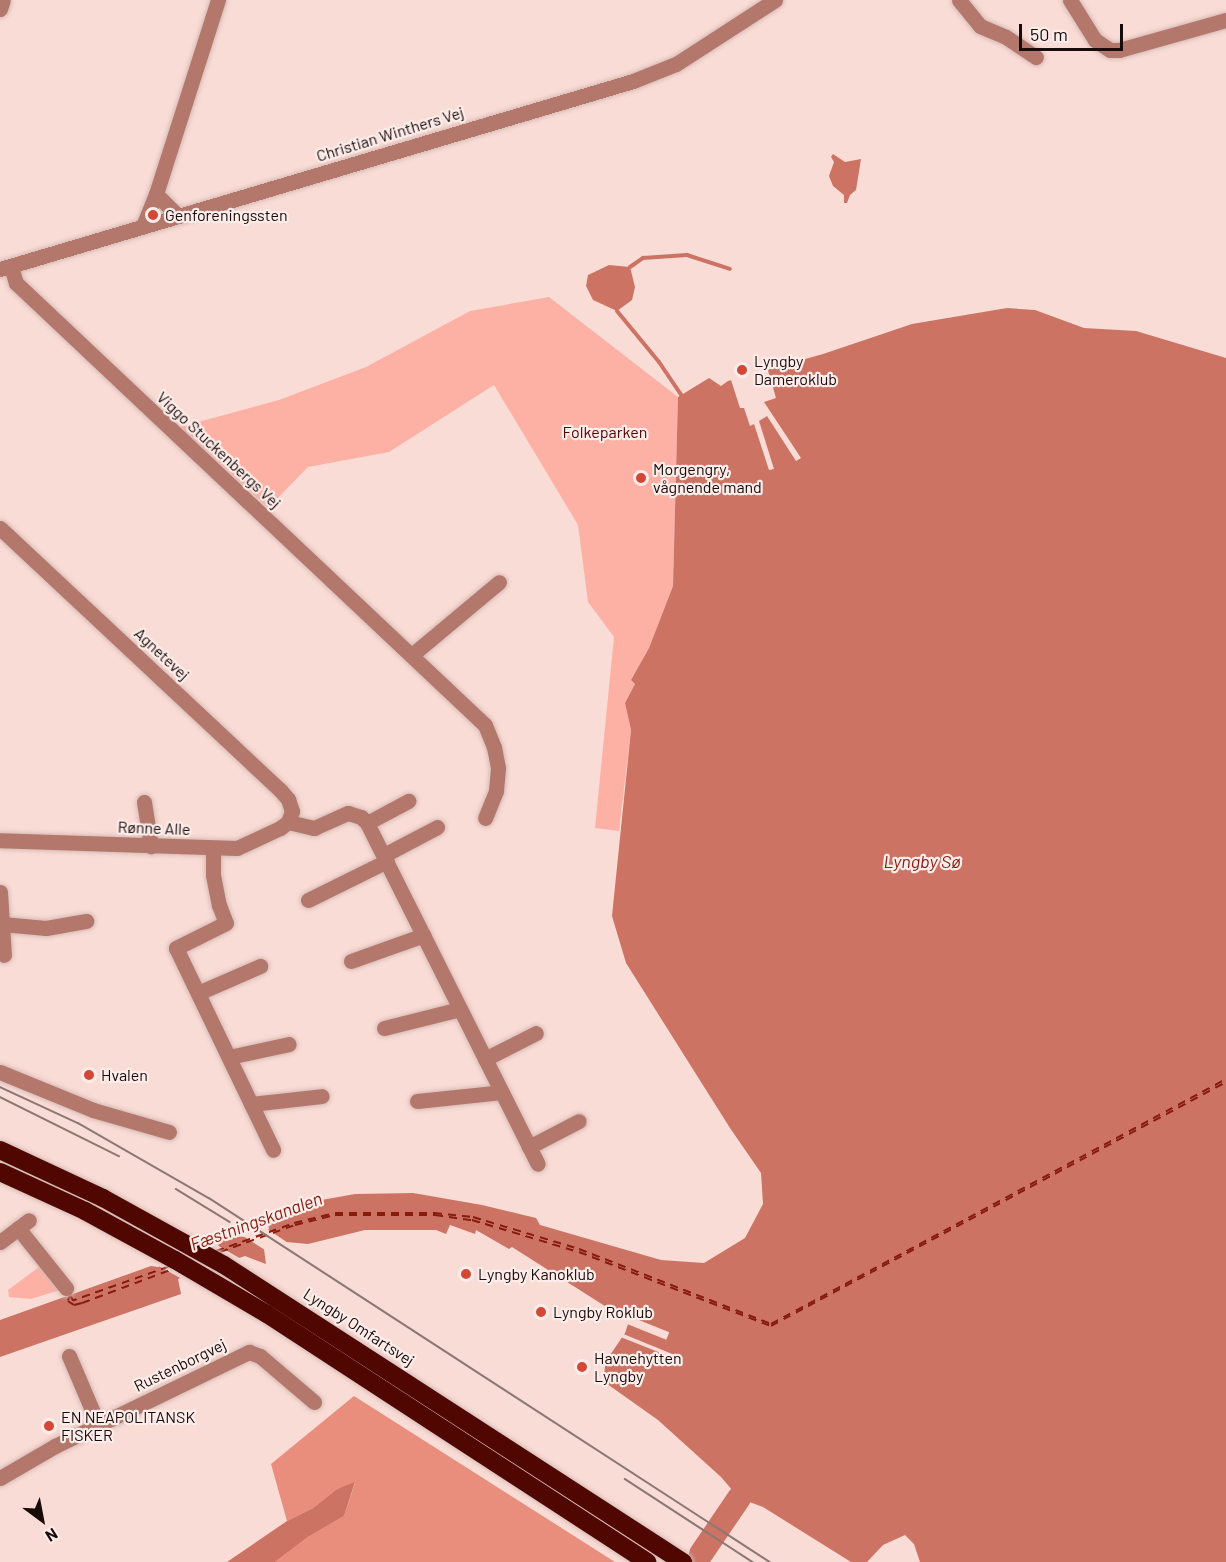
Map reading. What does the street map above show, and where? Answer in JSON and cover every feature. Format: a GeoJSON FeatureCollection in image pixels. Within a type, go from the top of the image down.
{"type":"FeatureCollection","features":[{"type":"Feature","properties":{"kind":"highway","name":"Lyngby Omfartsvej"},"geometry":{"type":"LineString","coordinates":[[0,1149],[103,1198],[201,1251],[683,1562]]}},
{"type":"Feature","properties":{"kind":"highway"},"geometry":{"type":"LineString","coordinates":[[0,1172],[85,1211],[199,1274],[295,1332],[647,1562]]}},
{"type":"Feature","properties":{"kind":"street"},"geometry":{"type":"LineString","coordinates":[[0,9],[3,0]]}},
{"type":"Feature","properties":{"kind":"street"},"geometry":{"type":"LineString","coordinates":[[143,226],[156,194],[218,0]]}},
{"type":"Feature","properties":{"kind":"street","name":"Christian Winthers Vej"},"geometry":{"type":"LineString","coordinates":[[5,268],[633,81],[676,64],[775,0]]}},
{"type":"Feature","properties":{"kind":"street"},"geometry":{"type":"LineString","coordinates":[[959,0],[980,26],[1006,37],[1036,57]]}},
{"type":"Feature","properties":{"kind":"street"},"geometry":{"type":"LineString","coordinates":[[1070,0],[1095,40],[1110,50],[1119,50],[1226,20]]}},
{"type":"Feature","properties":{"kind":"street"},"geometry":{"type":"LineString","coordinates":[[156,194],[178,216]]}},
{"type":"Feature","properties":{"kind":"street","name":"Viggo Stuckenbergs Vej"},"geometry":{"type":"LineString","coordinates":[[5,268],[16,283],[485,725],[494,747],[498,768],[496,791],[485,818]]}},
{"type":"Feature","properties":{"kind":"street","name":"Agnetevej"},"geometry":{"type":"LineString","coordinates":[[0,528],[281,791],[288,799],[290,817]]}},
{"type":"Feature","properties":{"kind":"street"},"geometry":{"type":"LineString","coordinates":[[412,654],[500,582]]}},
{"type":"Feature","properties":{"kind":"street"},"geometry":{"type":"LineString","coordinates":[[367,823],[408,801]]}},
{"type":"Feature","properties":{"kind":"street"},"geometry":{"type":"LineString","coordinates":[[144,802],[151,846]]}},
{"type":"Feature","properties":{"kind":"street"},"geometry":{"type":"LineString","coordinates":[[290,817],[314,828],[348,813],[361,817],[367,823],[538,1164]]}},
{"type":"Feature","properties":{"kind":"street","name":"Rønne Alle"},"geometry":{"type":"LineString","coordinates":[[0,840],[213,849],[249,844],[290,817]]}},
{"type":"Feature","properties":{"kind":"street"},"geometry":{"type":"LineString","coordinates":[[308,900],[437,827]]}},
{"type":"Feature","properties":{"kind":"street"},"geometry":{"type":"LineString","coordinates":[[213,849],[213,875],[219,905],[226,923],[176,948],[273,1150]]}},
{"type":"Feature","properties":{"kind":"street"},"geometry":{"type":"LineString","coordinates":[[0,892],[4,955]]}},
{"type":"Feature","properties":{"kind":"street"},"geometry":{"type":"LineString","coordinates":[[2,924],[46,928],[86,921]]}},
{"type":"Feature","properties":{"kind":"street"},"geometry":{"type":"LineString","coordinates":[[351,961],[424,934]]}},
{"type":"Feature","properties":{"kind":"street"},"geometry":{"type":"LineString","coordinates":[[198,993],[260,966]]}},
{"type":"Feature","properties":{"kind":"street"},"geometry":{"type":"LineString","coordinates":[[384,1028],[460,1008]]}},
{"type":"Feature","properties":{"kind":"street"},"geometry":{"type":"LineString","coordinates":[[485,1059],[536,1033]]}},
{"type":"Feature","properties":{"kind":"street"},"geometry":{"type":"LineString","coordinates":[[229,1057],[289,1044]]}},
{"type":"Feature","properties":{"kind":"street"},"geometry":{"type":"LineString","coordinates":[[0,1072],[93,1110],[169,1132]]}},
{"type":"Feature","properties":{"kind":"street"},"geometry":{"type":"LineString","coordinates":[[417,1101],[502,1092]]}},
{"type":"Feature","properties":{"kind":"street"},"geometry":{"type":"LineString","coordinates":[[251,1104],[321,1096]]}},
{"type":"Feature","properties":{"kind":"street"},"geometry":{"type":"LineString","coordinates":[[529,1147],[579,1121]]}},
{"type":"Feature","properties":{"kind":"street"},"geometry":{"type":"LineString","coordinates":[[0,1242],[23,1224],[66,1288]]}},
{"type":"Feature","properties":{"kind":"street","name":"Rustenborgvej"},"geometry":{"type":"LineString","coordinates":[[0,1478],[98,1424],[249,1352],[260,1356],[314,1402]]}},
{"type":"Feature","properties":{"kind":"street"},"geometry":{"type":"LineString","coordinates":[[69,1356],[98,1424]]}},
{"type":"Feature","properties":{"kind":"green space","name":"Folkeparken"},"geometry":{"type":"Polygon","coordinates":[[[549,297],[678,397],[673,586],[649,648],[631,680],[635,684],[625,703],[631,730],[619,831],[595,828],[614,637],[588,602],[578,525],[494,385],[389,452],[308,467],[268,508],[180,427],[279,400],[366,367],[470,311],[549,297]]]}},
{"type":"Feature","properties":{"kind":"green space"},"geometry":{"type":"Polygon","coordinates":[[[43,1264],[63,1289],[31,1299],[9,1297],[8,1290],[43,1264]]]}},
{"type":"Feature","properties":{"kind":"shaded area"},"geometry":{"type":"Polygon","coordinates":[[[354,1396],[615,1562],[275,1562],[308,1537],[344,1516],[355,1483],[337,1489],[313,1508],[287,1521],[271,1464],[354,1396]]]}},
{"type":"Feature","properties":{"kind":"water"},"geometry":{"type":"Polygon","coordinates":[[[833,154],[845,162],[861,159],[856,190],[850,195],[847,203],[844,203],[844,195],[833,186],[829,176],[834,162],[831,157],[833,154]]]}},
{"type":"Feature","properties":{"kind":"water"},"geometry":{"type":"Polygon","coordinates":[[[609,265],[630,267],[635,287],[632,300],[617,311],[593,300],[586,286],[588,275],[609,265]]]}},
{"type":"Feature","properties":{"kind":"water","name":"Lyngby Sø"},"geometry":{"type":"Polygon","coordinates":[[[1007,308],[1035,310],[1084,328],[1136,331],[1226,358],[1226,1562],[920,1562],[914,1544],[905,1535],[883,1545],[867,1562],[851,1562],[763,1507],[739,1498],[721,1477],[658,1420],[603,1381],[606,1361],[625,1333],[628,1324],[606,1315],[608,1308],[512,1247],[509,1249],[476,1230],[475,1234],[450,1225],[446,1234],[436,1230],[365,1230],[308,1244],[286,1242],[264,1249],[266,1264],[245,1256],[178,1279],[181,1294],[0,1357],[0,1320],[151,1266],[158,1267],[218,1246],[223,1235],[245,1237],[269,1229],[268,1220],[316,1201],[355,1194],[413,1193],[482,1205],[536,1218],[540,1225],[661,1260],[704,1263],[745,1238],[763,1204],[761,1173],[626,963],[612,916],[631,730],[625,703],[635,684],[631,680],[649,648],[673,586],[678,397],[709,378],[721,386],[728,381],[823,354],[912,324],[1007,308]]]}},
{"type":"Feature","properties":{"kind":"water"},"geometry":{"type":"Polygon","coordinates":[[[355,1482],[344,1516],[308,1537],[275,1562],[227,1562],[287,1521],[313,1508],[337,1489],[355,1482]]]}},
{"type":"Feature","properties":{"kind":"pier"},"geometry":{"type":"Polygon","coordinates":[[[767,367],[776,398],[764,402],[801,458],[796,461],[767,416],[759,421],[774,469],[769,470],[754,424],[750,426],[744,408],[740,408],[730,377],[767,367]]]}},
{"type":"Feature","properties":{"kind":"pier"},"geometry":{"type":"Polygon","coordinates":[[[266,1228],[288,1243],[265,1250],[243,1236],[266,1228]]]}},
{"type":"Feature","properties":{"kind":"pier"},"geometry":{"type":"Polygon","coordinates":[[[217,1245],[241,1259],[182,1279],[159,1266],[217,1245]]]}},
{"type":"Feature","properties":{"kind":"pier"},"geometry":{"type":"Polygon","coordinates":[[[609,1308],[669,1332],[666,1340],[606,1315],[609,1308]]]}},
{"type":"Feature","properties":{"kind":"pier"},"geometry":{"type":"Polygon","coordinates":[[[621,1333],[682,1358],[681,1361],[618,1336],[621,1333]]]}},
{"type":"Feature","properties":{"kind":"waterway"},"geometry":{"type":"LineString","coordinates":[[630,267],[643,258],[687,255],[730,269]]}},
{"type":"Feature","properties":{"kind":"waterway"},"geometry":{"type":"LineString","coordinates":[[617,311],[659,362],[681,395]]}},
{"type":"Feature","properties":{"kind":"waterway"},"geometry":{"type":"LineString","coordinates":[[701,1554],[739,1498]]}},
{"type":"Feature","properties":{"kind":"ferry route"},"geometry":{"type":"LineString","coordinates":[[216,1251],[294,1223],[335,1213],[434,1213],[473,1217],[579,1249],[771,1324],[1226,1079]]}},
{"type":"Feature","properties":{"kind":"ferry route"},"geometry":{"type":"LineString","coordinates":[[220,1252],[295,1225],[335,1215],[435,1215],[472,1220],[579,1252],[771,1326],[1226,1082]]}},
{"type":"Feature","properties":{"kind":"ferry route"},"geometry":{"type":"LineString","coordinates":[[169,1267],[73,1301],[70,1296],[68,1301],[74,1305],[82,1303],[173,1269]]}},
{"type":"Feature","properties":{"kind":"tram line"},"geometry":{"type":"LineString","coordinates":[[0,1087],[78,1123],[209,1198],[770,1562]]}},
{"type":"Feature","properties":{"kind":"tram line"},"geometry":{"type":"LineString","coordinates":[[0,1097],[119,1156]]}},
{"type":"Feature","properties":{"kind":"tram line"},"geometry":{"type":"LineString","coordinates":[[176,1189],[230,1222]]}},
{"type":"Feature","properties":{"kind":"tram line"},"geometry":{"type":"LineString","coordinates":[[625,1479],[753,1562]]}},
{"type":"Feature","properties":{"kind":"place","name":"Genforeningssten"},"geometry":{"type":"Point","coordinates":[153,215]}},
{"type":"Feature","properties":{"kind":"place","name":"Lyngby Dameroklub"},"geometry":{"type":"Point","coordinates":[742,370]}},
{"type":"Feature","properties":{"kind":"place","name":"Morgengry, vågnende mand"},"geometry":{"type":"Point","coordinates":[641,478]}},
{"type":"Feature","properties":{"kind":"place","name":"Hvalen"},"geometry":{"type":"Point","coordinates":[89,1075]}},
{"type":"Feature","properties":{"kind":"place","name":"Lyngby Kanoklub"},"geometry":{"type":"Point","coordinates":[466,1274]}},
{"type":"Feature","properties":{"kind":"place","name":"Lyngby Roklub"},"geometry":{"type":"Point","coordinates":[541,1312]}},
{"type":"Feature","properties":{"kind":"place","name":"Havnehytten Lyngby"},"geometry":{"type":"Point","coordinates":[582,1367]}},
{"type":"Feature","properties":{"kind":"place","name":"EN NEAPOLITANSK FISKER"},"geometry":{"type":"Point","coordinates":[49,1426]}},
{"type":"Feature","properties":{"kind":"water label","name":"Fæstningskanalen"},"geometry":{"type":"Point","coordinates":[256,1221]}}]}
